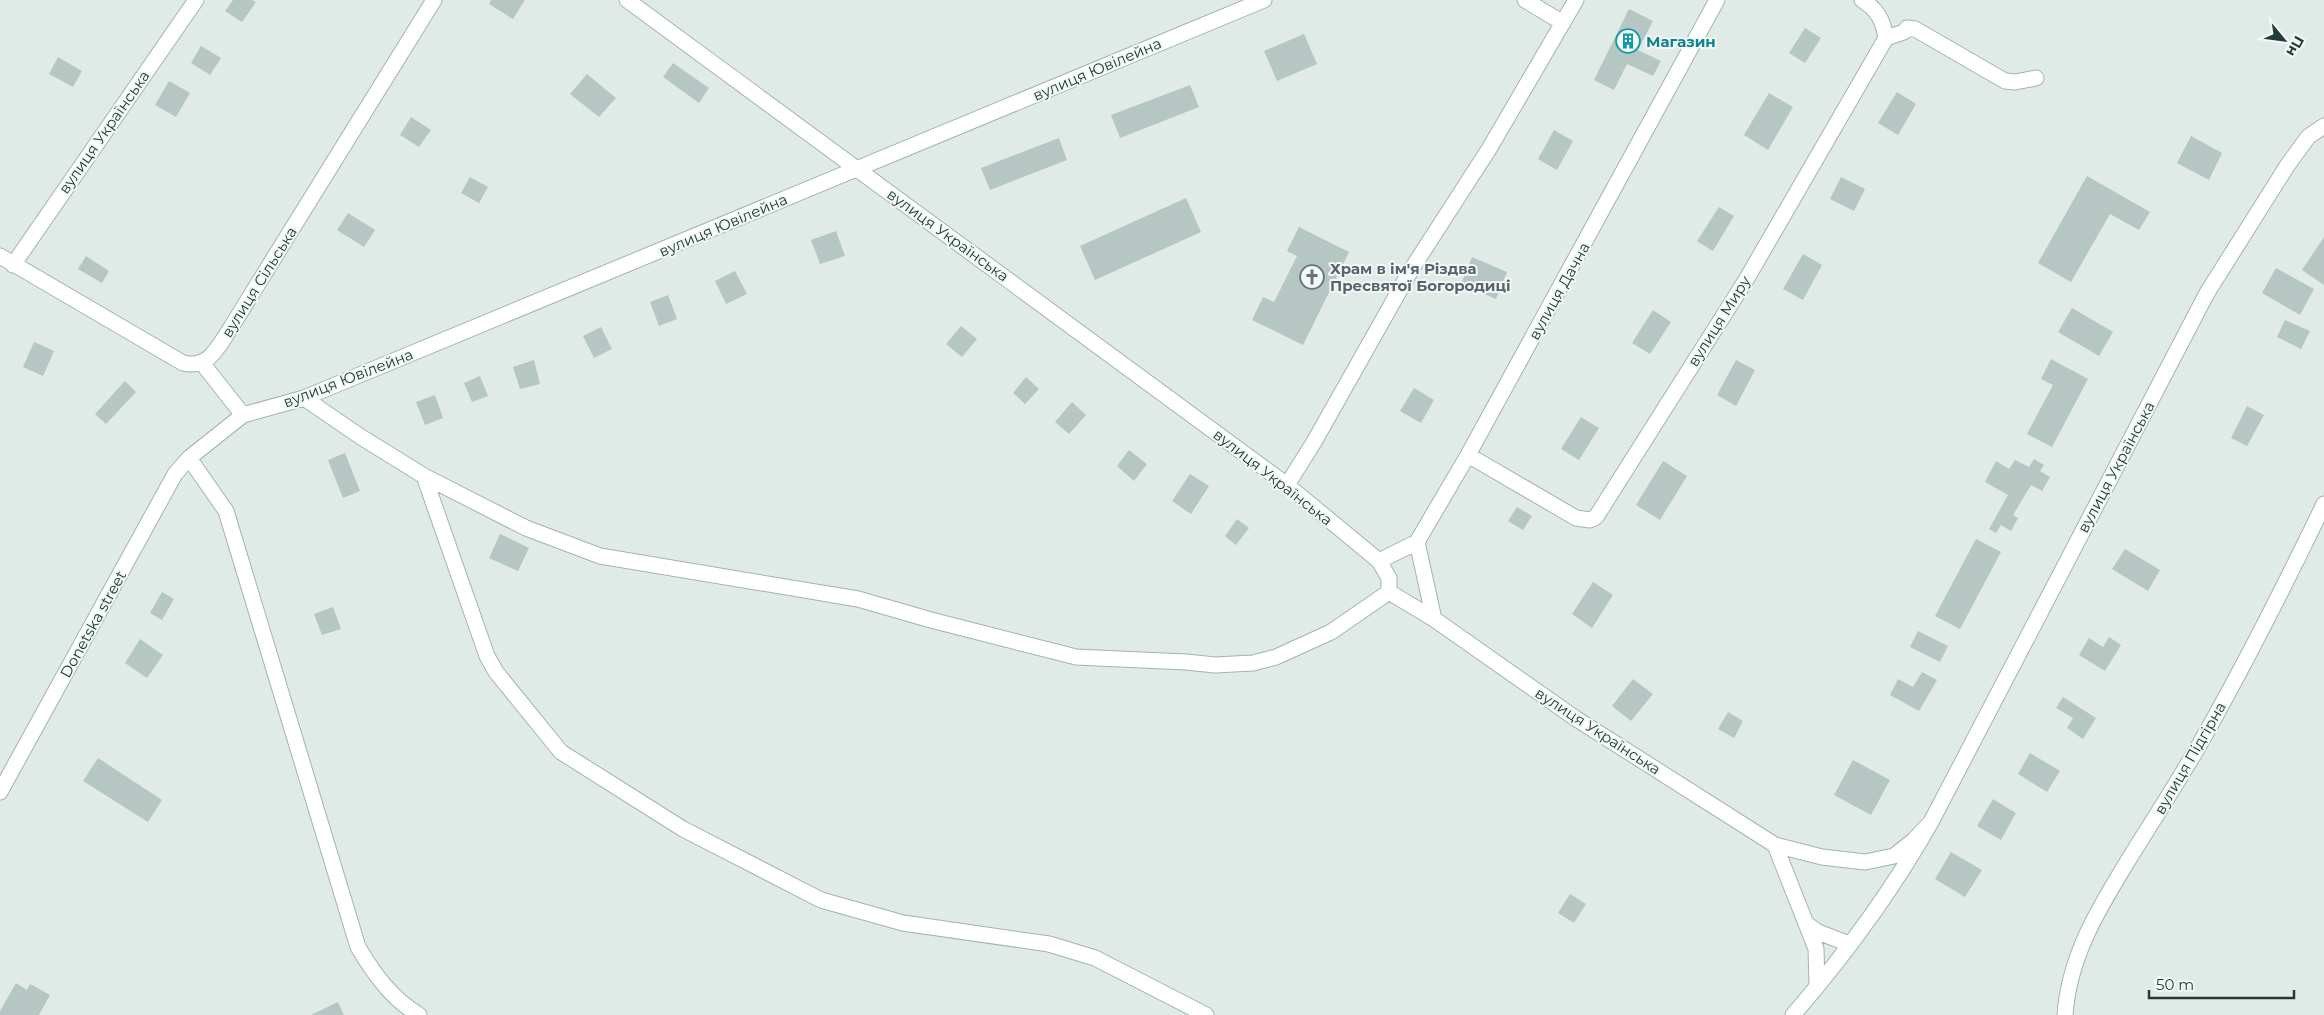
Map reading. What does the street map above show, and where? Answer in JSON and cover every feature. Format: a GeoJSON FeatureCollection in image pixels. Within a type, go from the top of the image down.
{"type":"FeatureCollection","features":[{"type":"Feature","properties":{"kind":"street","name":"вулиця Українська"},"geometry":{"type":"LineString","coordinates":[[7,260],[196,0]]}},
{"type":"Feature","properties":{"kind":"street","name":"вулиця Сільська"},"geometry":{"type":"LineString","coordinates":[[202,363],[214,354],[225,338],[434,0]]}},
{"type":"Feature","properties":{"kind":"street","name":"вулиця Українська"},"geometry":{"type":"LineString","coordinates":[[627,0],[1287,485],[1379,561],[1389,578],[1389,592],[1434,618],[1575,718],[1775,845],[1822,856],[1865,862],[1894,856],[1914,840],[1931,822]]}},
{"type":"Feature","properties":{"kind":"street","name":"вулиця Ювілейна"},"geometry":{"type":"LineString","coordinates":[[189,458],[243,415],[304,398],[1264,0]]}},
{"type":"Feature","properties":{"kind":"street"},"geometry":{"type":"LineString","coordinates":[[1525,0],[1563,23]]}},
{"type":"Feature","properties":{"kind":"street"},"geometry":{"type":"LineString","coordinates":[[1287,485],[1314,442],[1412,270],[1489,149],[1576,0]]}},
{"type":"Feature","properties":{"kind":"street","name":"вулиця Дачна"},"geometry":{"type":"LineString","coordinates":[[1417,542],[1468,455],[1717,0]]}},
{"type":"Feature","properties":{"kind":"street"},"geometry":{"type":"LineString","coordinates":[[1862,0],[1872,6],[1880,16],[1886,38],[1904,32],[1908,28],[1915,29],[2005,81],[2015,82],[2036,78]]}},
{"type":"Feature","properties":{"kind":"street","name":"вулиця Миру"},"geometry":{"type":"LineString","coordinates":[[1468,455],[1576,518],[1590,520],[1596,517],[1746,280],[1886,38]]}},
{"type":"Feature","properties":{"kind":"street","name":"вулиця Українська"},"geometry":{"type":"LineString","coordinates":[[1792,1015],[1849,944],[1903,871],[1931,822],[2207,293],[2287,166],[2308,137],[2324,126]]}},
{"type":"Feature","properties":{"kind":"street"},"geometry":{"type":"LineString","coordinates":[[7,260],[184,363],[194,365],[202,363],[243,415]]}},
{"type":"Feature","properties":{"kind":"street"},"geometry":{"type":"LineString","coordinates":[[304,398],[360,437],[424,476],[526,528],[600,556],[858,599],[1076,657],[1186,662],[1215,666],[1253,663],[1276,657],[1331,632],[1389,592]]}},
{"type":"Feature","properties":{"kind":"street"},"geometry":{"type":"LineString","coordinates":[[189,458],[226,511],[358,947],[373,972],[405,1006],[419,1015]]}},
{"type":"Feature","properties":{"kind":"street","name":"Donetska street"},"geometry":{"type":"LineString","coordinates":[[0,792],[175,474],[189,458]]}},
{"type":"Feature","properties":{"kind":"street"},"geometry":{"type":"LineString","coordinates":[[424,476],[487,656],[496,672],[561,752],[683,829],[821,900],[903,923],[1049,944],[1095,958],[1206,1015]]}},
{"type":"Feature","properties":{"kind":"street","name":"вулиця Підгірна"},"geometry":{"type":"LineString","coordinates":[[2065,1015],[2066,1000],[2077,955],[2094,916],[2206,734],[2280,596],[2324,504]]}},
{"type":"Feature","properties":{"kind":"street"},"geometry":{"type":"LineString","coordinates":[[1379,561],[1417,542],[1434,618]]}},
{"type":"Feature","properties":{"kind":"street"},"geometry":{"type":"LineString","coordinates":[[1775,845],[1792,894],[1807,924],[1816,949],[1817,985]]}},
{"type":"Feature","properties":{"kind":"street"},"geometry":{"type":"LineString","coordinates":[[1807,924],[1818,932],[1849,944]]}},
{"type":"Feature","properties":{"kind":"building"},"geometry":{"type":"Polygon","coordinates":[[[233,0],[252,0],[256,2],[242,22],[225,11],[233,0]]]}},
{"type":"Feature","properties":{"kind":"building"},"geometry":{"type":"Polygon","coordinates":[[[491,0],[525,0],[513,19],[489,4],[491,0]]]}},
{"type":"Feature","properties":{"kind":"building","name":"Магазин"},"geometry":{"type":"Polygon","coordinates":[[[1629,9],[1653,21],[1638,50],[1661,61],[1653,76],[1627,64],[1614,90],[1594,80],[1629,9]]]}},
{"type":"Feature","properties":{"kind":"building"},"geometry":{"type":"Polygon","coordinates":[[[1805,28],[1821,38],[1805,63],[1789,53],[1805,28]]]}},
{"type":"Feature","properties":{"kind":"building"},"geometry":{"type":"Polygon","coordinates":[[[1304,34],[1317,64],[1277,81],[1264,51],[1304,34]]]}},
{"type":"Feature","properties":{"kind":"building"},"geometry":{"type":"Polygon","coordinates":[[[201,46],[221,58],[210,75],[191,63],[201,46]]]}},
{"type":"Feature","properties":{"kind":"building"},"geometry":{"type":"Polygon","coordinates":[[[58,57],[82,71],[73,87],[49,74],[58,57]]]}},
{"type":"Feature","properties":{"kind":"building"},"geometry":{"type":"Polygon","coordinates":[[[673,63],[709,88],[699,103],[663,77],[673,63]]]}},
{"type":"Feature","properties":{"kind":"building"},"geometry":{"type":"Polygon","coordinates":[[[587,74],[616,98],[599,117],[570,94],[587,74]]]}},
{"type":"Feature","properties":{"kind":"building"},"geometry":{"type":"Polygon","coordinates":[[[169,81],[190,93],[176,117],[155,105],[169,81]]]}},
{"type":"Feature","properties":{"kind":"building"},"geometry":{"type":"Polygon","coordinates":[[[1190,85],[1199,107],[1120,138],[1111,115],[1190,85]]]}},
{"type":"Feature","properties":{"kind":"building"},"geometry":{"type":"Polygon","coordinates":[[[1897,92],[1916,104],[1898,135],[1878,123],[1897,92]]]}},
{"type":"Feature","properties":{"kind":"building"},"geometry":{"type":"Polygon","coordinates":[[[1769,93],[1793,107],[1768,150],[1744,135],[1769,93]]]}},
{"type":"Feature","properties":{"kind":"building"},"geometry":{"type":"Polygon","coordinates":[[[411,117],[431,130],[419,147],[400,135],[411,117]]]}},
{"type":"Feature","properties":{"kind":"building"},"geometry":{"type":"Polygon","coordinates":[[[1554,130],[1573,141],[1557,170],[1538,159],[1554,130]]]}},
{"type":"Feature","properties":{"kind":"building"},"geometry":{"type":"Polygon","coordinates":[[[2191,136],[2222,153],[2209,180],[2177,163],[2191,136]]]}},
{"type":"Feature","properties":{"kind":"building"},"geometry":{"type":"Polygon","coordinates":[[[1059,138],[1067,160],[990,190],[981,168],[1059,138]]]}},
{"type":"Feature","properties":{"kind":"building"},"geometry":{"type":"Polygon","coordinates":[[[2087,176],[2150,212],[2139,230],[2110,214],[2071,282],[2038,263],[2087,176]]]}},
{"type":"Feature","properties":{"kind":"building"},"geometry":{"type":"Polygon","coordinates":[[[470,177],[488,187],[479,203],[461,193],[470,177]]]}},
{"type":"Feature","properties":{"kind":"building"},"geometry":{"type":"Polygon","coordinates":[[[1841,177],[1865,189],[1854,211],[1830,199],[1841,177]]]}},
{"type":"Feature","properties":{"kind":"building"},"geometry":{"type":"Polygon","coordinates":[[[1186,198],[1201,232],[1095,280],[1080,246],[1186,198]]]}},
{"type":"Feature","properties":{"kind":"building"},"geometry":{"type":"Polygon","coordinates":[[[1719,207],[1734,216],[1713,251],[1697,241],[1719,207]]]}},
{"type":"Feature","properties":{"kind":"building"},"geometry":{"type":"Polygon","coordinates":[[[348,213],[375,230],[364,247],[337,230],[348,213]]]}},
{"type":"Feature","properties":{"kind":"building","name":"Храм в ім'я Різдва Пресвятої Богородиці"},"geometry":{"type":"Polygon","coordinates":[[[1299,227],[1349,252],[1303,345],[1252,320],[1263,297],[1274,302],[1297,256],[1287,251],[1299,227]]]}},
{"type":"Feature","properties":{"kind":"building"},"geometry":{"type":"Polygon","coordinates":[[[836,231],[845,256],[820,264],[811,240],[836,231]]]}},
{"type":"Feature","properties":{"kind":"building"},"geometry":{"type":"Polygon","coordinates":[[[2324,237],[2324,285],[2302,270],[2324,237]]]}},
{"type":"Feature","properties":{"kind":"building"},"geometry":{"type":"Polygon","coordinates":[[[1803,254],[1822,265],[1803,300],[1783,289],[1803,254]]]}},
{"type":"Feature","properties":{"kind":"building"},"geometry":{"type":"Polygon","coordinates":[[[86,256],[109,271],[102,283],[78,269],[86,256]]]}},
{"type":"Feature","properties":{"kind":"building"},"geometry":{"type":"Polygon","coordinates":[[[1472,257],[1507,272],[1496,299],[1461,284],[1472,257]]]}},
{"type":"Feature","properties":{"kind":"building"},"geometry":{"type":"Polygon","coordinates":[[[2276,268],[2314,289],[2300,315],[2262,293],[2276,268]]]}},
{"type":"Feature","properties":{"kind":"building"},"geometry":{"type":"Polygon","coordinates":[[[735,271],[747,294],[726,304],[715,281],[735,271]]]}},
{"type":"Feature","properties":{"kind":"building"},"geometry":{"type":"Polygon","coordinates":[[[668,295],[677,319],[659,326],[650,302],[668,295]]]}},
{"type":"Feature","properties":{"kind":"building"},"geometry":{"type":"Polygon","coordinates":[[[2072,308],[2113,332],[2099,356],[2058,332],[2072,308]]]}},
{"type":"Feature","properties":{"kind":"building"},"geometry":{"type":"Polygon","coordinates":[[[1653,310],[1671,322],[1650,354],[1632,343],[1653,310]]]}},
{"type":"Feature","properties":{"kind":"building"},"geometry":{"type":"Polygon","coordinates":[[[2285,320],[2310,331],[2301,349],[2277,337],[2285,320]]]}},
{"type":"Feature","properties":{"kind":"building"},"geometry":{"type":"Polygon","coordinates":[[[961,326],[977,339],[962,357],[946,344],[961,326]]]}},
{"type":"Feature","properties":{"kind":"building"},"geometry":{"type":"Polygon","coordinates":[[[601,327],[612,349],[594,358],[583,336],[601,327]]]}},
{"type":"Feature","properties":{"kind":"building"},"geometry":{"type":"Polygon","coordinates":[[[34,342],[54,351],[43,376],[23,367],[34,342]]]}},
{"type":"Feature","properties":{"kind":"building"},"geometry":{"type":"Polygon","coordinates":[[[2051,359],[2088,379],[2052,447],[2027,434],[2053,385],[2041,379],[2051,359]]]}},
{"type":"Feature","properties":{"kind":"building"},"geometry":{"type":"Polygon","coordinates":[[[534,360],[540,384],[520,389],[513,367],[534,360]]]}},
{"type":"Feature","properties":{"kind":"building"},"geometry":{"type":"Polygon","coordinates":[[[1736,360],[1755,370],[1736,406],[1717,395],[1736,360]]]}},
{"type":"Feature","properties":{"kind":"building"},"geometry":{"type":"Polygon","coordinates":[[[480,376],[488,396],[472,402],[464,383],[480,376]]]}},
{"type":"Feature","properties":{"kind":"building"},"geometry":{"type":"Polygon","coordinates":[[[1026,377],[1039,389],[1025,404],[1013,393],[1026,377]]]}},
{"type":"Feature","properties":{"kind":"building"},"geometry":{"type":"Polygon","coordinates":[[[125,381],[136,392],[106,424],[95,414],[125,381]]]}},
{"type":"Feature","properties":{"kind":"building"},"geometry":{"type":"Polygon","coordinates":[[[1414,388],[1434,400],[1421,423],[1400,411],[1414,388]]]}},
{"type":"Feature","properties":{"kind":"building"},"geometry":{"type":"Polygon","coordinates":[[[435,395],[443,418],[425,425],[416,402],[435,395]]]}},
{"type":"Feature","properties":{"kind":"building"},"geometry":{"type":"Polygon","coordinates":[[[1072,402],[1086,415],[1069,434],[1055,422],[1072,402]]]}},
{"type":"Feature","properties":{"kind":"building"},"geometry":{"type":"Polygon","coordinates":[[[2247,406],[2264,415],[2247,446],[2231,438],[2247,406]]]}},
{"type":"Feature","properties":{"kind":"building"},"geometry":{"type":"Polygon","coordinates":[[[1581,417],[1599,428],[1579,460],[1561,449],[1581,417]]]}},
{"type":"Feature","properties":{"kind":"building"},"geometry":{"type":"Polygon","coordinates":[[[1129,450],[1147,464],[1134,481],[1117,466],[1129,450]]]}},
{"type":"Feature","properties":{"kind":"building"},"geometry":{"type":"Polygon","coordinates":[[[345,453],[360,491],[343,498],[328,460],[345,453]]]}},
{"type":"Feature","properties":{"kind":"building"},"geometry":{"type":"Polygon","coordinates":[[[2034,459],[2044,465],[2040,471],[2050,477],[2042,491],[2031,485],[2013,515],[2018,518],[2011,531],[2001,525],[1996,533],[1989,529],[2008,495],[1985,482],[1996,461],[2009,469],[2015,460],[2029,467],[2034,459]]]}},
{"type":"Feature","properties":{"kind":"building"},"geometry":{"type":"Polygon","coordinates":[[[1663,461],[1687,476],[1660,520],[1636,505],[1663,461]]]}},
{"type":"Feature","properties":{"kind":"building"},"geometry":{"type":"Polygon","coordinates":[[[1190,474],[1209,486],[1191,514],[1172,501],[1190,474]]]}},
{"type":"Feature","properties":{"kind":"building"},"geometry":{"type":"Polygon","coordinates":[[[1517,507],[1532,516],[1523,530],[1508,521],[1517,507]]]}},
{"type":"Feature","properties":{"kind":"building"},"geometry":{"type":"Polygon","coordinates":[[[1237,519],[1249,528],[1236,545],[1225,536],[1237,519]]]}},
{"type":"Feature","properties":{"kind":"building"},"geometry":{"type":"Polygon","coordinates":[[[500,534],[529,548],[518,571],[489,558],[500,534]]]}},
{"type":"Feature","properties":{"kind":"building"},"geometry":{"type":"Polygon","coordinates":[[[1976,539],[2001,552],[1960,629],[1935,616],[1976,539]]]}},
{"type":"Feature","properties":{"kind":"building"},"geometry":{"type":"Polygon","coordinates":[[[2125,549],[2160,570],[2148,591],[2112,569],[2125,549]]]}},
{"type":"Feature","properties":{"kind":"building"},"geometry":{"type":"Polygon","coordinates":[[[1593,582],[1613,595],[1592,628],[1572,614],[1593,582]]]}},
{"type":"Feature","properties":{"kind":"building"},"geometry":{"type":"Polygon","coordinates":[[[162,592],[174,599],[162,620],[150,613],[162,592]]]}},
{"type":"Feature","properties":{"kind":"building"},"geometry":{"type":"Polygon","coordinates":[[[333,607],[341,629],[322,635],[314,614],[333,607]]]}},
{"type":"Feature","properties":{"kind":"building"},"geometry":{"type":"Polygon","coordinates":[[[1918,631],[1948,646],[1940,662],[1910,647],[1918,631]]]}},
{"type":"Feature","properties":{"kind":"building"},"geometry":{"type":"Polygon","coordinates":[[[2109,637],[2121,645],[2105,671],[2079,655],[2089,638],[2103,647],[2109,637]]]}},
{"type":"Feature","properties":{"kind":"building"},"geometry":{"type":"Polygon","coordinates":[[[140,639],[163,655],[147,678],[125,663],[140,639]]]}},
{"type":"Feature","properties":{"kind":"building"},"geometry":{"type":"Polygon","coordinates":[[[1922,672],[1937,680],[1919,711],[1890,695],[1898,679],[1913,687],[1922,672]]]}},
{"type":"Feature","properties":{"kind":"building"},"geometry":{"type":"Polygon","coordinates":[[[1633,679],[1653,694],[1631,721],[1612,706],[1633,679]]]}},
{"type":"Feature","properties":{"kind":"building"},"geometry":{"type":"Polygon","coordinates":[[[2063,697],[2096,718],[2083,739],[2067,728],[2073,718],[2056,708],[2063,697]]]}},
{"type":"Feature","properties":{"kind":"building"},"geometry":{"type":"Polygon","coordinates":[[[1728,712],[1743,721],[1734,738],[1718,729],[1728,712]]]}},
{"type":"Feature","properties":{"kind":"building"},"geometry":{"type":"Polygon","coordinates":[[[2030,753],[2060,771],[2047,792],[2018,774],[2030,753]]]}},
{"type":"Feature","properties":{"kind":"building"},"geometry":{"type":"Polygon","coordinates":[[[98,758],[162,800],[148,822],[83,781],[98,758]]]}},
{"type":"Feature","properties":{"kind":"building"},"geometry":{"type":"Polygon","coordinates":[[[1853,760],[1890,780],[1871,815],[1834,795],[1853,760]]]}},
{"type":"Feature","properties":{"kind":"building"},"geometry":{"type":"Polygon","coordinates":[[[1993,799],[2016,813],[2001,840],[1977,826],[1993,799]]]}},
{"type":"Feature","properties":{"kind":"building"},"geometry":{"type":"Polygon","coordinates":[[[1951,852],[1982,870],[1965,897],[1935,879],[1951,852]]]}},
{"type":"Feature","properties":{"kind":"building"},"geometry":{"type":"Polygon","coordinates":[[[1570,894],[1586,904],[1574,923],[1558,913],[1570,894]]]}},
{"type":"Feature","properties":{"kind":"building"},"geometry":{"type":"Polygon","coordinates":[[[16,983],[27,990],[30,984],[50,995],[39,1015],[0,1015],[0,1011],[16,983]]]}},
{"type":"Feature","properties":{"kind":"building"},"geometry":{"type":"Polygon","coordinates":[[[338,1002],[344,1015],[311,1015],[338,1002]]]}},
{"type":"Feature","properties":{"kind":"place","name":"Магазин"},"geometry":{"type":"Point","coordinates":[1628,41]}},
{"type":"Feature","properties":{"kind":"place","name":"Храм в ім'я Різдва Пресвятої Богородиці"},"geometry":{"type":"Point","coordinates":[1312,277]}}]}
